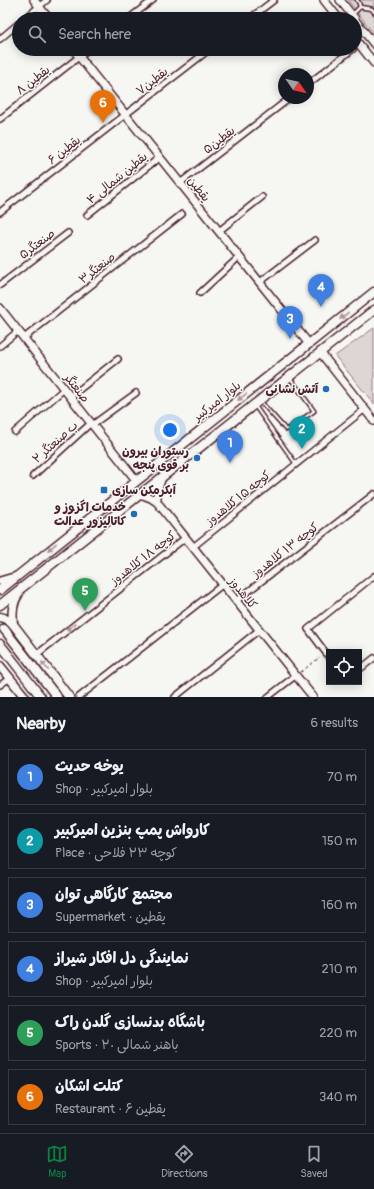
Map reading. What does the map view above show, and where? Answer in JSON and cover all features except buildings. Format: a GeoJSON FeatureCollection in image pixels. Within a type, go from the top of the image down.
{"type":"FeatureCollection","features":[{"type":"Feature","properties":{"kind":"main road","name":"بلوار امیرکبیر"},"geometry":{"type":"LineString","coordinates":[[0,590],[136,480],[374,292]]}},
{"type":"Feature","properties":{"kind":"main road","name":"بلوار امیرکبیر"},"geometry":{"type":"LineString","coordinates":[[0,605],[374,310]]}},
{"type":"Feature","properties":{"kind":"main road"},"geometry":{"type":"LineString","coordinates":[[71,532],[78,543]]}},
{"type":"Feature","properties":{"kind":"main road"},"geometry":{"type":"LineString","coordinates":[[13,624],[12,612],[14,600],[26,584]]}},
{"type":"Feature","properties":{"kind":"main road"},"geometry":{"type":"LineString","coordinates":[[0,617],[13,624],[69,697]]}},
{"type":"Feature","properties":{"kind":"main road"},"geometry":{"type":"LineString","coordinates":[[4,629],[57,697]]}},
{"type":"Feature","properties":{"kind":"main road"},"geometry":{"type":"LineString","coordinates":[[0,644],[41,697]]}},
{"type":"Feature","properties":{"kind":"main road"},"geometry":{"type":"LineString","coordinates":[[0,666],[25,697]]}},
{"type":"Feature","properties":{"kind":"street"},"geometry":{"type":"LineString","coordinates":[[34,0],[44,12]]}},
{"type":"Feature","properties":{"kind":"street"},"geometry":{"type":"LineString","coordinates":[[32,12],[47,0]]}},
{"type":"Feature","properties":{"kind":"street"},"geometry":{"type":"LineString","coordinates":[[137,12],[153,0]]}},
{"type":"Feature","properties":{"kind":"street"},"geometry":{"type":"LineString","coordinates":[[258,12],[274,0]]}},
{"type":"Feature","properties":{"kind":"street"},"geometry":{"type":"LineString","coordinates":[[324,0],[333,12]]}},
{"type":"Feature","properties":{"kind":"street"},"geometry":{"type":"LineString","coordinates":[[340,0],[349,12]]}},
{"type":"Feature","properties":{"kind":"street"},"geometry":{"type":"LineString","coordinates":[[362,28],[374,44]]}},
{"type":"Feature","properties":{"kind":"street"},"geometry":{"type":"LineString","coordinates":[[0,39],[12,29]]}},
{"type":"Feature","properties":{"kind":"street"},"geometry":{"type":"LineString","coordinates":[[362,51],[374,63]]}},
{"type":"Feature","properties":{"kind":"street","name":"یقطین۷"},"geometry":{"type":"LineString","coordinates":[[126,114],[201,56]]}},
{"type":"Feature","properties":{"kind":"street"},"geometry":{"type":"LineString","coordinates":[[314,79],[342,56]]}},
{"type":"Feature","properties":{"kind":"street","name":"یقطین"},"geometry":{"type":"LineString","coordinates":[[79,57],[308,344]]}},
{"type":"Feature","properties":{"kind":"street","name":"یقطین ۸"},"geometry":{"type":"LineString","coordinates":[[0,119],[79,57]]}},
{"type":"Feature","properties":{"kind":"street","name":"یقطین۵"},"geometry":{"type":"LineString","coordinates":[[180,183],[282,104]]}},
{"type":"Feature","properties":{"kind":"street","name":"یقطین ۶"},"geometry":{"type":"LineString","coordinates":[[0,212],[126,114]]}},
{"type":"Feature","properties":{"kind":"street","name":"یقطین شمالی ۴"},"geometry":{"type":"LineString","coordinates":[[87,215],[160,157]]}},
{"type":"Feature","properties":{"kind":"street"},"geometry":{"type":"LineString","coordinates":[[219,231],[262,198]]}},
{"type":"Feature","properties":{"kind":"street","name":"صنعتگر۳"},"geometry":{"type":"LineString","coordinates":[[24,338],[182,214]]}},
{"type":"Feature","properties":{"kind":"street","name":"صنعتگر۵"},"geometry":{"type":"LineString","coordinates":[[0,285],[68,233]]}},
{"type":"Feature","properties":{"kind":"street"},"geometry":{"type":"LineString","coordinates":[[260,282],[315,240]]}},
{"type":"Feature","properties":{"kind":"street"},"geometry":{"type":"LineString","coordinates":[[200,293],[239,257]]}},
{"type":"Feature","properties":{"kind":"street","name":"صنعتگر"},"geometry":{"type":"LineString","coordinates":[[0,308],[136,480]]}},
{"type":"Feature","properties":{"kind":"street"},"geometry":{"type":"LineString","coordinates":[[0,346],[18,331]]}},
{"type":"Feature","properties":{"kind":"street"},"geometry":{"type":"LineString","coordinates":[[320,352],[374,421]]}},
{"type":"Feature","properties":{"kind":"street"},"geometry":{"type":"LineString","coordinates":[[70,398],[118,359]]}},
{"type":"Feature","properties":{"kind":"street"},"geometry":{"type":"LineString","coordinates":[[15,432],[64,389]]}},
{"type":"Feature","properties":{"kind":"street","name":"۲ ب صنعتگر"},"geometry":{"type":"LineString","coordinates":[[33,476],[92,424],[136,393]]}},
{"type":"Feature","properties":{"kind":"street","name":"کوچه ۱۵ کلاهدوز"},"geometry":{"type":"LineString","coordinates":[[193,547],[365,409]]}},
{"type":"Feature","properties":{"kind":"street"},"geometry":{"type":"LineString","coordinates":[[157,502],[157,492],[162,477]]}},
{"type":"Feature","properties":{"kind":"street","name":"کلاهدوز"},"geometry":{"type":"LineString","coordinates":[[140,494],[157,502],[313,697]]}},
{"type":"Feature","properties":{"kind":"street","name":"کوچه ۱۳ کلاهدوز"},"geometry":{"type":"LineString","coordinates":[[236,601],[374,494]]}},
{"type":"Feature","properties":{"kind":"street","name":"کوچه ۱۸ کلاهدوز"},"geometry":{"type":"LineString","coordinates":[[36,655],[185,538]]}},
{"type":"Feature","properties":{"kind":"street"},"geometry":{"type":"LineString","coordinates":[[0,581],[19,575]]}},
{"type":"Feature","properties":{"kind":"street"},"geometry":{"type":"LineString","coordinates":[[326,654],[308,630],[374,576]]}},
{"type":"Feature","properties":{"kind":"street"},"geometry":{"type":"LineString","coordinates":[[79,697],[222,584]]}},
{"type":"Feature","properties":{"kind":"street"},"geometry":{"type":"LineString","coordinates":[[175,697],[259,630]]}},
{"type":"Feature","properties":{"kind":"street"},"geometry":{"type":"LineString","coordinates":[[362,668],[374,658]]}},
{"type":"Feature","properties":{"kind":"street"},"geometry":{"type":"LineString","coordinates":[[268,697],[295,676]]}},
{"type":"Feature","properties":{"kind":"street"},"geometry":{"type":"LineString","coordinates":[[0,685],[10,678]]}},
{"type":"Feature","properties":{"kind":"lane"},"geometry":{"type":"LineString","coordinates":[[357,0],[360,7],[357,12]]}},
{"type":"Feature","properties":{"kind":"lane"},"geometry":{"type":"LineString","coordinates":[[360,7],[373,8],[374,12]]}},
{"type":"Feature","properties":{"kind":"lane"},"geometry":{"type":"LineString","coordinates":[[289,376],[314,411],[304,418]]}},
{"type":"Feature","properties":{"kind":"lane"},"geometry":{"type":"LineString","coordinates":[[256,402],[286,430],[296,423]]}},
{"type":"Feature","properties":{"kind":"lane"},"geometry":{"type":"LineString","coordinates":[[256,402],[296,464]]}},
{"type":"Feature","properties":{"kind":"path"},"geometry":{"type":"LineString","coordinates":[[295,676],[326,656]]}},
{"type":"Feature","properties":{"kind":"shaded area"},"geometry":{"type":"Polygon","coordinates":[[[348,0],[374,0],[374,34],[362,18],[362,12],[357,12],[348,0]]]}},
{"type":"Feature","properties":{"kind":"shaded area"},"geometry":{"type":"Polygon","coordinates":[[[374,328],[374,404],[335,356],[374,328]]]}},
{"type":"Feature","properties":{"kind":"tunnel"},"geometry":{"type":"LineString","coordinates":[[0,624],[4,629]]}},
{"type":"Feature","properties":{"kind":"place","name":"کتلت اشکان"},"geometry":{"type":"Point","coordinates":[103,123]}},
{"type":"Feature","properties":{"kind":"place","name":"نمایندگی دل افکار شیراز"},"geometry":{"type":"Point","coordinates":[321,307]}},
{"type":"Feature","properties":{"kind":"place","name":"مجتمع کارگاهی توان"},"geometry":{"type":"Point","coordinates":[290,339]}},
{"type":"Feature","properties":{"kind":"place","name":"آتش نشانی"},"geometry":{"type":"Point","coordinates":[326,389]}},
{"type":"Feature","properties":{"kind":"place","name":"کارواش پمپ بنزین امیرکبیر"},"geometry":{"type":"Point","coordinates":[302,449]}},
{"type":"Feature","properties":{"kind":"place","name":"رستوران بیرون بر قوی پنجه"},"geometry":{"type":"Point","coordinates":[197,458]}},
{"type":"Feature","properties":{"kind":"place","name":"یوخه حدیث"},"geometry":{"type":"Point","coordinates":[230,463]}},
{"type":"Feature","properties":{"kind":"place","name":"آبکرمکن سازی"},"geometry":{"type":"Point","coordinates":[104,490]}},
{"type":"Feature","properties":{"kind":"place","name":"خدمات اگزوز و کاتالیزور عدالت"},"geometry":{"type":"Point","coordinates":[134,514]}},
{"type":"Feature","properties":{"kind":"place","name":"باشگاه بدنسازی گلدن راک"},"geometry":{"type":"Point","coordinates":[85,611]}}]}
